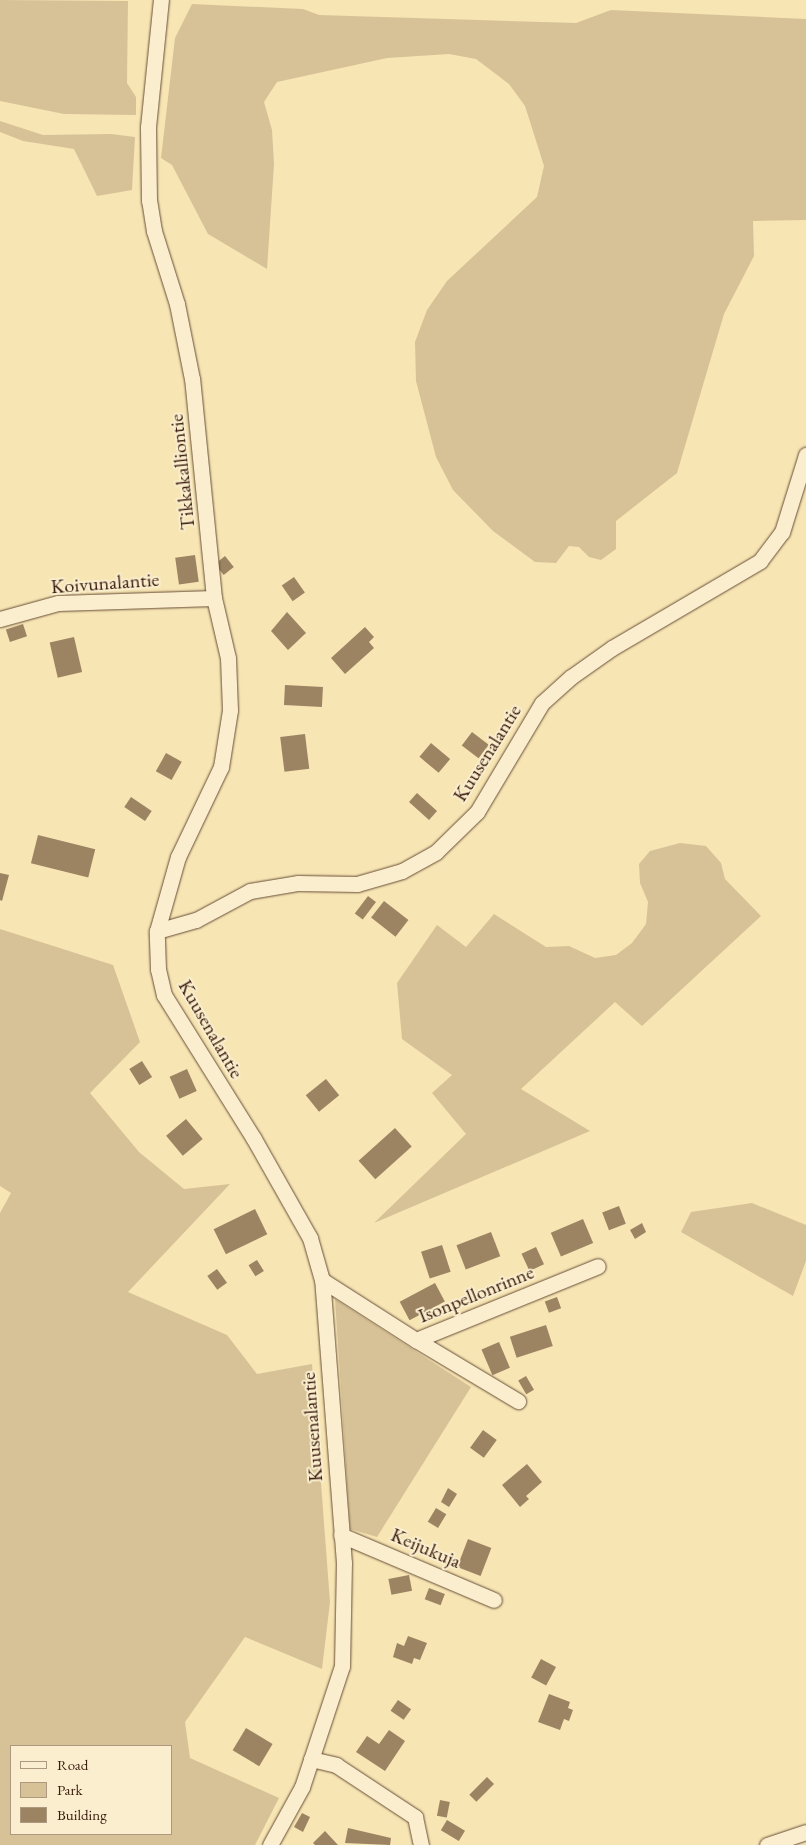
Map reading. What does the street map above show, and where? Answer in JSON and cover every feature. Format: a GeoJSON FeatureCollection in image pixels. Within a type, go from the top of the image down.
{"type":"FeatureCollection","features":[{"type":"Feature","properties":{"kind":"street","name":"Tikkakalliontie"},"geometry":{"type":"LineString","coordinates":[[158,931],[178,857],[221,767],[230,710],[228,658],[214,598],[190,363],[149,201],[150,96],[161,0]]}},
{"type":"Feature","properties":{"kind":"street","name":"Kuusenalantie"},"geometry":{"type":"LineString","coordinates":[[270,1845],[302,1788],[342,1666],[341,1535],[322,1280],[310,1238],[254,1139],[164,995],[158,969],[158,931],[196,920],[250,891],[298,882],[357,884],[402,871],[436,852],[477,812],[542,703],[570,677],[612,648],[760,561],[782,532],[806,455]]}},
{"type":"Feature","properties":{"kind":"street","name":"Koivunalantie"},"geometry":{"type":"LineString","coordinates":[[0,619],[58,602],[214,598]]}},
{"type":"Feature","properties":{"kind":"street","name":"Isonpellonrinne"},"geometry":{"type":"LineString","coordinates":[[322,1280],[416,1340],[598,1266]]}},
{"type":"Feature","properties":{"kind":"street"},"geometry":{"type":"LineString","coordinates":[[416,1340],[518,1401]]}},
{"type":"Feature","properties":{"kind":"street","name":"Keijukuja"},"geometry":{"type":"LineString","coordinates":[[341,1535],[494,1600]]}},
{"type":"Feature","properties":{"kind":"street"},"geometry":{"type":"LineString","coordinates":[[311,1759],[336,1765],[415,1817],[421,1845]]}},
{"type":"Feature","properties":{"kind":"street"},"geometry":{"type":"LineString","coordinates":[[767,1845],[806,1832]]}},
{"type":"Feature","properties":{"kind":"green space"},"geometry":{"type":"Polygon","coordinates":[[[0,0],[128,1],[127,83],[136,97],[136,115],[64,114],[0,101],[0,0]]]}},
{"type":"Feature","properties":{"kind":"green space"},"geometry":{"type":"Polygon","coordinates":[[[192,4],[303,9],[319,15],[576,23],[611,10],[806,19],[806,220],[753,221],[754,256],[724,314],[677,473],[616,521],[616,549],[601,560],[589,557],[579,547],[569,546],[556,563],[535,562],[493,531],[453,490],[436,457],[416,381],[415,342],[427,310],[447,281],[537,197],[544,166],[525,106],[509,84],[476,59],[449,54],[387,58],[277,82],[264,102],[272,130],[274,164],[267,269],[208,234],[172,165],[161,158],[175,38],[192,4]]]}},
{"type":"Feature","properties":{"kind":"green space"},"geometry":{"type":"Polygon","coordinates":[[[0,121],[43,135],[111,134],[135,137],[132,190],[97,196],[74,149],[23,141],[0,132],[0,121]]]}},
{"type":"Feature","properties":{"kind":"green space"},"geometry":{"type":"Polygon","coordinates":[[[680,843],[706,846],[721,863],[725,879],[761,916],[642,1026],[615,1002],[521,1089],[590,1131],[374,1223],[466,1134],[432,1093],[452,1075],[402,1039],[397,983],[437,925],[466,947],[494,914],[546,947],[569,946],[595,958],[616,955],[632,943],[646,924],[648,902],[640,883],[639,864],[650,851],[680,843]]]}},
{"type":"Feature","properties":{"kind":"green space"},"geometry":{"type":"Polygon","coordinates":[[[0,929],[113,965],[140,1042],[90,1093],[139,1152],[184,1189],[230,1184],[128,1292],[227,1335],[257,1374],[312,1364],[330,1602],[322,1669],[245,1637],[185,1722],[190,1758],[279,1798],[255,1845],[0,1845],[0,1213],[11,1193],[0,1186],[0,929]]]}},
{"type":"Feature","properties":{"kind":"green space"},"geometry":{"type":"Polygon","coordinates":[[[752,1203],[806,1225],[806,1261],[793,1296],[681,1232],[691,1212],[752,1203]]]}},
{"type":"Feature","properties":{"kind":"green space"},"geometry":{"type":"Polygon","coordinates":[[[335,1299],[471,1387],[377,1537],[350,1529],[335,1299]]]}},
{"type":"Feature","properties":{"kind":"building"},"geometry":{"type":"Polygon","coordinates":[[[195,555],[199,582],[179,585],[175,558],[195,555]]]}},
{"type":"Feature","properties":{"kind":"building"},"geometry":{"type":"Polygon","coordinates":[[[225,556],[234,567],[224,575],[215,564],[225,556]]]}},
{"type":"Feature","properties":{"kind":"building"},"geometry":{"type":"Polygon","coordinates":[[[294,577],[305,593],[293,601],[282,586],[294,577]]]}},
{"type":"Feature","properties":{"kind":"building"},"geometry":{"type":"Polygon","coordinates":[[[287,612],[306,633],[288,650],[271,631],[287,612]]]}},
{"type":"Feature","properties":{"kind":"building"},"geometry":{"type":"Polygon","coordinates":[[[23,624],[27,636],[10,642],[6,630],[23,624]]]}},
{"type":"Feature","properties":{"kind":"building"},"geometry":{"type":"Polygon","coordinates":[[[365,627],[374,637],[369,642],[374,648],[345,674],[331,658],[365,627]]]}},
{"type":"Feature","properties":{"kind":"building"},"geometry":{"type":"Polygon","coordinates":[[[74,637],[82,672],[58,678],[50,643],[74,637]]]}},
{"type":"Feature","properties":{"kind":"building"},"geometry":{"type":"Polygon","coordinates":[[[285,685],[323,687],[322,707],[284,705],[285,685]]]}},
{"type":"Feature","properties":{"kind":"building"},"geometry":{"type":"Polygon","coordinates":[[[472,732],[489,745],[479,758],[462,746],[472,732]]]}},
{"type":"Feature","properties":{"kind":"building"},"geometry":{"type":"Polygon","coordinates":[[[305,734],[309,769],[284,772],[280,737],[305,734]]]}},
{"type":"Feature","properties":{"kind":"building"},"geometry":{"type":"Polygon","coordinates":[[[431,743],[450,759],[439,773],[419,757],[431,743]]]}},
{"type":"Feature","properties":{"kind":"building"},"geometry":{"type":"Polygon","coordinates":[[[166,753],[182,762],[172,780],[156,771],[166,753]]]}},
{"type":"Feature","properties":{"kind":"building"},"geometry":{"type":"Polygon","coordinates":[[[417,793],[437,811],[429,820],[409,802],[417,793]]]}},
{"type":"Feature","properties":{"kind":"building"},"geometry":{"type":"Polygon","coordinates":[[[131,797],[152,811],[145,821],[124,807],[131,797]]]}},
{"type":"Feature","properties":{"kind":"building"},"geometry":{"type":"Polygon","coordinates":[[[38,835],[95,849],[88,877],[31,863],[38,835]]]}},
{"type":"Feature","properties":{"kind":"building"},"geometry":{"type":"Polygon","coordinates":[[[0,873],[9,875],[2,901],[0,900],[0,873]]]}},
{"type":"Feature","properties":{"kind":"building"},"geometry":{"type":"Polygon","coordinates":[[[368,896],[376,902],[363,920],[355,914],[368,896]]]}},
{"type":"Feature","properties":{"kind":"building"},"geometry":{"type":"Polygon","coordinates":[[[384,901],[408,920],[395,937],[371,918],[384,901]]]}},
{"type":"Feature","properties":{"kind":"building"},"geometry":{"type":"Polygon","coordinates":[[[142,1061],[152,1077],[139,1085],[129,1069],[142,1061]]]}},
{"type":"Feature","properties":{"kind":"building"},"geometry":{"type":"Polygon","coordinates":[[[187,1069],[197,1091],[179,1099],[170,1077],[187,1069]]]}},
{"type":"Feature","properties":{"kind":"building"},"geometry":{"type":"Polygon","coordinates":[[[326,1079],[339,1095],[319,1112],[306,1095],[326,1079]]]}},
{"type":"Feature","properties":{"kind":"building"},"geometry":{"type":"Polygon","coordinates":[[[186,1119],[203,1139],[183,1156],[166,1136],[186,1119]]]}},
{"type":"Feature","properties":{"kind":"building"},"geometry":{"type":"Polygon","coordinates":[[[395,1128],[412,1147],[375,1179],[359,1161],[395,1128]]]}},
{"type":"Feature","properties":{"kind":"building"},"geometry":{"type":"Polygon","coordinates":[[[619,1206],[626,1224],[609,1230],[602,1212],[619,1206]]]}},
{"type":"Feature","properties":{"kind":"building"},"geometry":{"type":"Polygon","coordinates":[[[255,1209],[267,1234],[226,1254],[214,1229],[255,1209]]]}},
{"type":"Feature","properties":{"kind":"building"},"geometry":{"type":"Polygon","coordinates":[[[583,1219],[593,1243],[561,1257],[551,1233],[583,1219]]]}},
{"type":"Feature","properties":{"kind":"building"},"geometry":{"type":"Polygon","coordinates":[[[642,1223],[646,1232],[635,1239],[630,1230],[642,1223]]]}},
{"type":"Feature","properties":{"kind":"building"},"geometry":{"type":"Polygon","coordinates":[[[491,1232],[500,1256],[466,1270],[456,1245],[491,1232]]]}},
{"type":"Feature","properties":{"kind":"building"},"geometry":{"type":"Polygon","coordinates":[[[442,1245],[451,1272],[430,1278],[421,1252],[442,1245]]]}},
{"type":"Feature","properties":{"kind":"building"},"geometry":{"type":"Polygon","coordinates":[[[536,1247],[544,1264],[530,1271],[521,1254],[536,1247]]]}},
{"type":"Feature","properties":{"kind":"building"},"geometry":{"type":"Polygon","coordinates":[[[257,1260],[264,1271],[255,1276],[249,1265],[257,1260]]]}},
{"type":"Feature","properties":{"kind":"building"},"geometry":{"type":"Polygon","coordinates":[[[217,1269],[227,1283],[217,1290],[207,1276],[217,1269]]]}},
{"type":"Feature","properties":{"kind":"building"},"geometry":{"type":"Polygon","coordinates":[[[435,1283],[445,1302],[410,1320],[400,1302],[435,1283]]]}},
{"type":"Feature","properties":{"kind":"building"},"geometry":{"type":"Polygon","coordinates":[[[557,1297],[561,1308],[549,1313],[545,1301],[557,1297]]]}},
{"type":"Feature","properties":{"kind":"building"},"geometry":{"type":"Polygon","coordinates":[[[546,1325],[553,1346],[517,1358],[510,1337],[546,1325]]]}},
{"type":"Feature","properties":{"kind":"building"},"geometry":{"type":"Polygon","coordinates":[[[499,1342],[510,1368],[492,1375],[482,1349],[499,1342]]]}},
{"type":"Feature","properties":{"kind":"building"},"geometry":{"type":"Polygon","coordinates":[[[526,1376],[534,1390],[526,1394],[518,1380],[526,1376]]]}},
{"type":"Feature","properties":{"kind":"building"},"geometry":{"type":"Polygon","coordinates":[[[483,1430],[497,1440],[484,1458],[470,1448],[483,1430]]]}},
{"type":"Feature","properties":{"kind":"building"},"geometry":{"type":"Polygon","coordinates":[[[527,1464],[542,1482],[526,1496],[529,1499],[520,1507],[502,1485],[527,1464]]]}},
{"type":"Feature","properties":{"kind":"building"},"geometry":{"type":"Polygon","coordinates":[[[448,1488],[457,1494],[449,1507],[441,1502],[448,1488]]]}},
{"type":"Feature","properties":{"kind":"building"},"geometry":{"type":"Polygon","coordinates":[[[436,1508],[446,1514],[438,1528],[428,1522],[436,1508]]]}},
{"type":"Feature","properties":{"kind":"building"},"geometry":{"type":"Polygon","coordinates":[[[468,1539],[491,1548],[481,1576],[457,1567],[468,1539]]]}},
{"type":"Feature","properties":{"kind":"building"},"geometry":{"type":"Polygon","coordinates":[[[409,1575],[412,1591],[391,1595],[388,1579],[409,1575]]]}},
{"type":"Feature","properties":{"kind":"building"},"geometry":{"type":"Polygon","coordinates":[[[429,1588],[445,1594],[441,1605],[425,1599],[429,1588]]]}},
{"type":"Feature","properties":{"kind":"building"},"geometry":{"type":"Polygon","coordinates":[[[408,1636],[427,1643],[420,1660],[414,1658],[412,1664],[393,1657],[397,1643],[404,1646],[408,1636]]]}},
{"type":"Feature","properties":{"kind":"building"},"geometry":{"type":"Polygon","coordinates":[[[541,1659],[556,1667],[546,1686],[531,1678],[541,1659]]]}},
{"type":"Feature","properties":{"kind":"building"},"geometry":{"type":"Polygon","coordinates":[[[549,1694],[570,1702],[568,1708],[573,1710],[569,1721],[564,1719],[560,1730],[538,1722],[549,1694]]]}},
{"type":"Feature","properties":{"kind":"building"},"geometry":{"type":"Polygon","coordinates":[[[398,1700],[411,1709],[404,1720],[391,1711],[398,1700]]]}},
{"type":"Feature","properties":{"kind":"building"},"geometry":{"type":"Polygon","coordinates":[[[246,1728],[273,1744],[259,1766],[233,1750],[246,1728]]]}},
{"type":"Feature","properties":{"kind":"building"},"geometry":{"type":"Polygon","coordinates":[[[389,1730],[405,1741],[385,1771],[356,1752],[367,1736],[379,1744],[389,1730]]]}},
{"type":"Feature","properties":{"kind":"building"},"geometry":{"type":"Polygon","coordinates":[[[487,1777],[494,1784],[476,1802],[469,1795],[487,1777]]]}},
{"type":"Feature","properties":{"kind":"building"},"geometry":{"type":"Polygon","coordinates":[[[440,1800],[450,1802],[447,1818],[437,1816],[440,1800]]]}},
{"type":"Feature","properties":{"kind":"building"},"geometry":{"type":"Polygon","coordinates":[[[302,1813],[310,1817],[303,1832],[294,1827],[302,1813]]]}},
{"type":"Feature","properties":{"kind":"building"},"geometry":{"type":"Polygon","coordinates":[[[447,1820],[465,1831],[459,1841],[441,1830],[447,1820]]]}},
{"type":"Feature","properties":{"kind":"building"},"geometry":{"type":"Polygon","coordinates":[[[348,1828],[391,1838],[390,1845],[345,1843],[348,1828]]]}},
{"type":"Feature","properties":{"kind":"building"},"geometry":{"type":"Polygon","coordinates":[[[325,1831],[338,1845],[315,1845],[313,1843],[325,1831]]]}}]}
